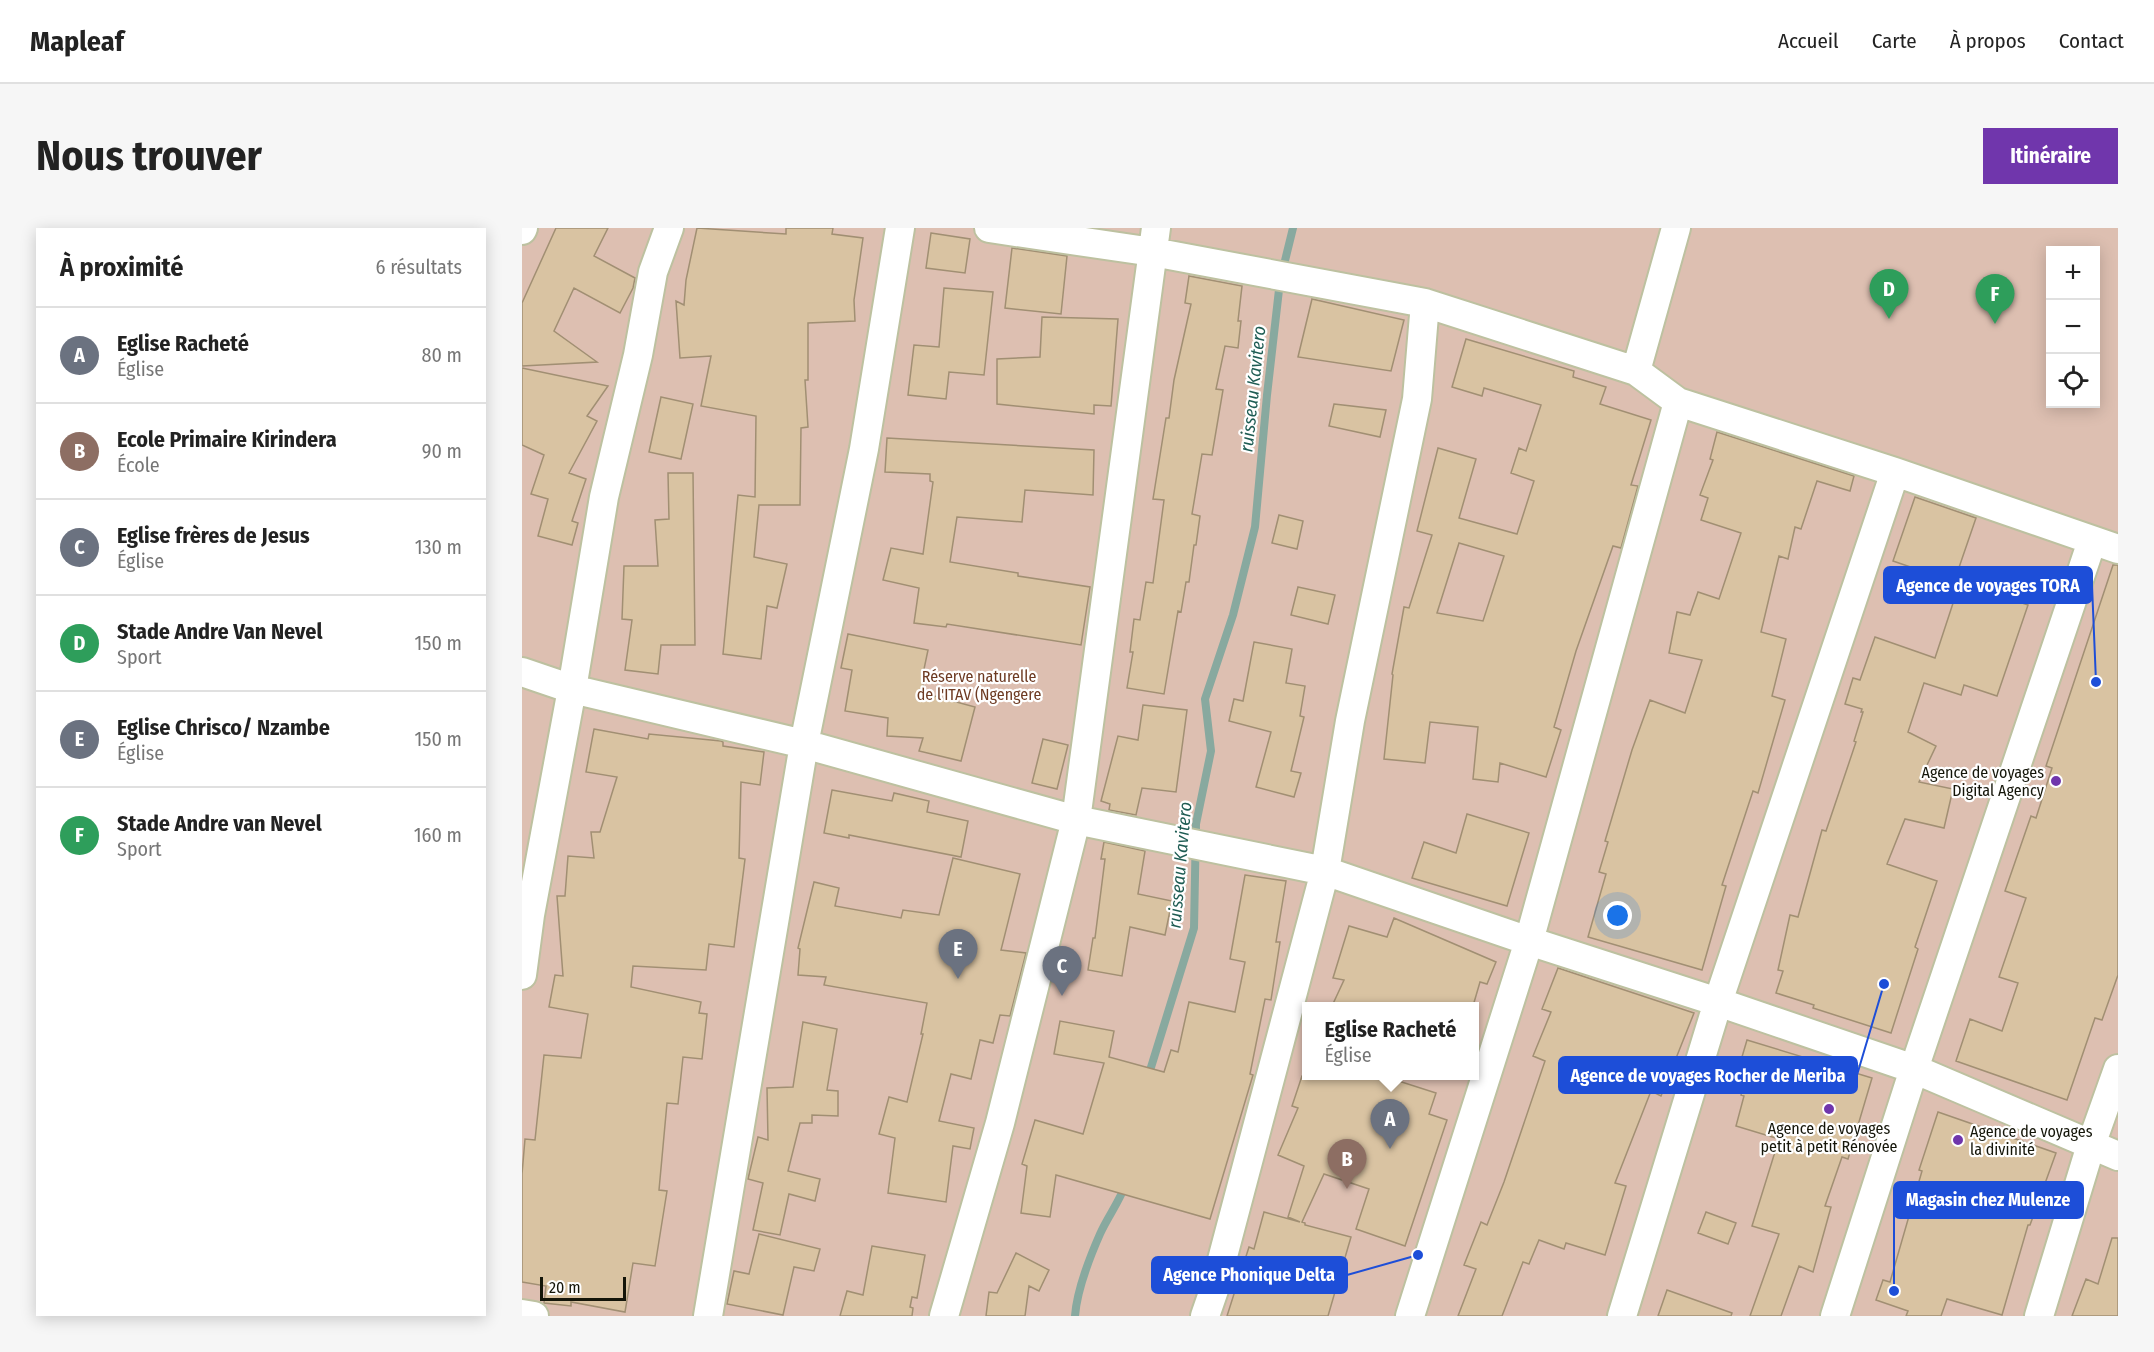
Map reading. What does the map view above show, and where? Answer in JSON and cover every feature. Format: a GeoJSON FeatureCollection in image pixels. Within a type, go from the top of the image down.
{"type":"FeatureCollection","features":[{"type":"Feature","properties":{"kind":"street"},"geometry":{"type":"LineString","coordinates":[[522,975],[530,915],[572,688],[604,496],[638,355],[653,272],[669,228]]}},
{"type":"Feature","properties":{"kind":"street"},"geometry":{"type":"LineString","coordinates":[[708,1316],[804,744],[864,449],[900,228]]}},
{"type":"Feature","properties":{"kind":"street"},"geometry":{"type":"LineString","coordinates":[[989,228],[1154,240],[1425,303],[1636,371],[1678,402],[1895,472],[2105,545],[1914,1069],[1835,1316]]}},
{"type":"Feature","properties":{"kind":"street"},"geometry":{"type":"LineString","coordinates":[[1636,371],[1676,228]]}},
{"type":"Feature","properties":{"kind":"street"},"geometry":{"type":"LineString","coordinates":[[944,1316],[999,1123],[1076,820],[1154,240]]}},
{"type":"Feature","properties":{"kind":"street"},"geometry":{"type":"LineString","coordinates":[[1205,1316],[1214,1290],[1324,871],[1350,721],[1417,399],[1425,303]]}},
{"type":"Feature","properties":{"kind":"street"},"geometry":{"type":"LineString","coordinates":[[1410,1316],[1529,941],[1678,402]]}},
{"type":"Feature","properties":{"kind":"street"},"geometry":{"type":"LineString","coordinates":[[1622,1316],[1718,1002],[1895,472]]}},
{"type":"Feature","properties":{"kind":"street"},"geometry":{"type":"LineString","coordinates":[[522,672],[572,688],[804,744],[1076,820],[1324,871],[1914,1069],[2118,1156]]}},
{"type":"Feature","properties":{"kind":"street"},"geometry":{"type":"LineString","coordinates":[[2039,1316],[2091,1145],[2118,1069]]}},
{"type":"Feature","properties":{"kind":"street"},"geometry":{"type":"LineString","coordinates":[[522,1314],[534,1316]]}},
{"type":"Feature","properties":{"kind":"green space","name":"Réserve naturelle de l'ITAV (Ngengere"},"geometry":{"type":"Polygon","coordinates":[[[522,228],[2118,228],[2118,1316],[522,1316],[522,228]]]}},
{"type":"Feature","properties":{"kind":"building"},"geometry":{"type":"Polygon","coordinates":[[[556,228],[608,228],[594,256],[635,278],[633,288],[620,313],[574,288],[554,331],[597,362],[522,366],[522,303],[556,228]]]}},
{"type":"Feature","properties":{"kind":"building"},"geometry":{"type":"Polygon","coordinates":[[[697,228],[786,234],[786,228],[833,228],[832,234],[863,238],[854,300],[855,321],[808,323],[808,380],[805,380],[808,427],[801,428],[800,505],[759,505],[754,557],[787,564],[777,608],[767,606],[761,659],[723,654],[738,495],[755,497],[756,416],[701,406],[711,356],[680,358],[676,301],[684,305],[686,280],[697,228]]]}},
{"type":"Feature","properties":{"kind":"building"},"geometry":{"type":"Polygon","coordinates":[[[931,233],[970,239],[965,273],[926,268],[931,233]]]}},
{"type":"Feature","properties":{"kind":"building"},"geometry":{"type":"Polygon","coordinates":[[[1012,248],[1067,256],[1061,314],[1005,308],[1012,248]]]}},
{"type":"Feature","properties":{"kind":"building"},"geometry":{"type":"Polygon","coordinates":[[[1189,276],[1242,286],[1238,321],[1241,321],[1238,348],[1225,346],[1216,389],[1223,390],[1212,455],[1202,454],[1192,514],[1200,516],[1196,545],[1194,545],[1189,582],[1186,582],[1181,612],[1178,611],[1164,694],[1127,688],[1133,652],[1130,652],[1134,619],[1140,620],[1146,582],[1153,583],[1164,500],[1153,499],[1166,418],[1169,418],[1174,380],[1191,304],[1185,303],[1189,276]]]}},
{"type":"Feature","properties":{"kind":"building"},"geometry":{"type":"Polygon","coordinates":[[[944,288],[993,292],[984,375],[949,372],[946,399],[908,395],[914,345],[939,347],[944,288]]]}},
{"type":"Feature","properties":{"kind":"building"},"geometry":{"type":"Polygon","coordinates":[[[1312,299],[1404,320],[1391,371],[1298,357],[1312,299]]]}},
{"type":"Feature","properties":{"kind":"building"},"geometry":{"type":"Polygon","coordinates":[[[1042,317],[1118,319],[1111,406],[1094,405],[1094,414],[997,404],[997,359],[1040,357],[1042,317]]]}},
{"type":"Feature","properties":{"kind":"building"},"geometry":{"type":"Polygon","coordinates":[[[1466,339],[1574,371],[1573,377],[1606,387],[1600,404],[1651,420],[1631,485],[1638,486],[1621,548],[1613,546],[1576,651],[1554,727],[1561,730],[1546,777],[1500,763],[1498,782],[1473,779],[1478,727],[1430,722],[1425,763],[1384,759],[1392,674],[1404,607],[1409,608],[1432,535],[1417,531],[1438,448],[1476,459],[1459,518],[1517,534],[1534,481],[1511,473],[1519,448],[1526,451],[1541,405],[1484,388],[1482,396],[1452,387],[1466,339]],[[1459,543],[1437,613],[1483,621],[1504,556],[1459,543]]]}},
{"type":"Feature","properties":{"kind":"building"},"geometry":{"type":"Polygon","coordinates":[[[522,368],[608,386],[587,416],[597,421],[569,473],[586,479],[572,521],[578,523],[572,545],[538,536],[548,499],[531,494],[544,455],[522,445],[522,368]]]}},
{"type":"Feature","properties":{"kind":"building"},"geometry":{"type":"Polygon","coordinates":[[[661,397],[693,404],[681,459],[649,452],[661,397]]]}},
{"type":"Feature","properties":{"kind":"building"},"geometry":{"type":"Polygon","coordinates":[[[1334,404],[1386,410],[1380,437],[1329,426],[1334,404]]]}},
{"type":"Feature","properties":{"kind":"building"},"geometry":{"type":"Polygon","coordinates":[[[1717,432],[1854,476],[1850,491],[1817,481],[1801,529],[1795,527],[1788,559],[1779,556],[1761,632],[1786,639],[1772,696],[1785,700],[1758,793],[1753,791],[1722,885],[1726,886],[1702,970],[1588,937],[1606,874],[1599,872],[1608,842],[1605,841],[1632,750],[1650,700],[1685,713],[1702,660],[1669,653],[1677,612],[1690,615],[1698,592],[1719,599],[1741,533],[1701,520],[1708,498],[1700,495],[1713,460],[1710,459],[1717,432]]]}},
{"type":"Feature","properties":{"kind":"building"},"geometry":{"type":"Polygon","coordinates":[[[887,438],[1094,450],[1093,495],[1025,490],[1022,522],[957,517],[950,562],[1018,573],[1018,576],[1090,587],[1081,645],[947,624],[946,627],[914,623],[919,588],[883,580],[891,548],[923,554],[933,482],[930,481],[930,474],[885,472],[887,438]]]}},
{"type":"Feature","properties":{"kind":"building"},"geometry":{"type":"Polygon","coordinates":[[[668,473],[693,473],[695,645],[661,645],[658,674],[625,670],[632,620],[622,619],[624,566],[658,566],[655,520],[669,519],[668,473]]]}},
{"type":"Feature","properties":{"kind":"building"},"geometry":{"type":"Polygon","coordinates":[[[1915,497],[1976,518],[1954,582],[1893,561],[1915,497]]]}},
{"type":"Feature","properties":{"kind":"building"},"geometry":{"type":"Polygon","coordinates":[[[1279,515],[1303,521],[1297,549],[1272,543],[1279,515]]]}},
{"type":"Feature","properties":{"kind":"building"},"geometry":{"type":"Polygon","coordinates":[[[2113,565],[2118,565],[2118,975],[2102,1020],[2095,1018],[2067,1100],[1956,1061],[1970,1019],[2002,1031],[2018,983],[1999,977],[2026,898],[2005,891],[2031,816],[2036,818],[2052,768],[2046,766],[2113,565]]]}},
{"type":"Feature","properties":{"kind":"building"},"geometry":{"type":"Polygon","coordinates":[[[1960,582],[2028,605],[1997,696],[1964,685],[1961,695],[1924,683],[1908,732],[1936,746],[1919,782],[1953,789],[1944,828],[1905,819],[1887,864],[1937,881],[1915,947],[1918,949],[1891,1033],[1813,1008],[1814,1005],[1776,993],[1783,971],[1778,970],[1790,915],[1798,917],[1822,830],[1826,831],[1856,742],[1854,741],[1863,712],[1861,712],[1862,709],[1845,704],[1853,678],[1860,680],[1875,637],[1935,658],[1960,582]]]}},
{"type":"Feature","properties":{"kind":"building"},"geometry":{"type":"Polygon","coordinates":[[[1298,587],[1335,595],[1328,624],[1291,615],[1298,587]]]}},
{"type":"Feature","properties":{"kind":"building"},"geometry":{"type":"Polygon","coordinates":[[[848,634],[928,650],[923,693],[975,707],[961,761],[919,751],[923,738],[887,736],[888,718],[845,711],[852,670],[841,668],[848,634]]]}},
{"type":"Feature","properties":{"kind":"building"},"geometry":{"type":"Polygon","coordinates":[[[1254,642],[1292,649],[1286,683],[1305,686],[1300,716],[1304,717],[1291,771],[1301,773],[1294,797],[1256,787],[1271,732],[1229,721],[1234,699],[1243,701],[1254,642]]]}},
{"type":"Feature","properties":{"kind":"building"},"geometry":{"type":"Polygon","coordinates":[[[1143,705],[1187,710],[1176,792],[1142,788],[1136,815],[1109,810],[1110,804],[1101,801],[1118,736],[1138,740],[1143,705]]]}},
{"type":"Feature","properties":{"kind":"building"},"geometry":{"type":"Polygon","coordinates":[[[594,729],[648,739],[649,734],[721,741],[723,746],[764,752],[760,785],[741,782],[739,858],[745,859],[734,947],[709,944],[706,970],[633,966],[631,987],[701,1002],[699,1013],[707,1014],[702,1059],[683,1057],[678,1104],[667,1103],[659,1190],[667,1191],[655,1266],[633,1263],[625,1312],[571,1302],[571,1306],[544,1303],[546,1286],[522,1282],[522,1174],[525,1139],[535,1140],[544,1055],[581,1058],[588,1014],[549,1007],[555,975],[563,976],[557,896],[565,896],[568,856],[594,858],[591,832],[600,832],[617,777],[586,772],[594,729]]]}},
{"type":"Feature","properties":{"kind":"building"},"geometry":{"type":"Polygon","coordinates":[[[1043,739],[1068,745],[1057,789],[1032,783],[1043,739]]]}},
{"type":"Feature","properties":{"kind":"building"},"geometry":{"type":"Polygon","coordinates":[[[832,790],[892,801],[894,793],[929,801],[927,812],[968,821],[961,857],[849,835],[849,838],[824,833],[832,790]]]}},
{"type":"Feature","properties":{"kind":"building"},"geometry":{"type":"Polygon","coordinates":[[[1467,814],[1529,833],[1507,906],[1412,878],[1424,842],[1456,853],[1467,814]]]}},
{"type":"Feature","properties":{"kind":"building"},"geometry":{"type":"Polygon","coordinates":[[[1104,842],[1145,851],[1138,894],[1172,901],[1165,935],[1130,927],[1122,976],[1088,970],[1093,938],[1095,938],[1105,859],[1101,859],[1104,842]]]}},
{"type":"Feature","properties":{"kind":"building"},"geometry":{"type":"Polygon","coordinates":[[[953,858],[1020,874],[1001,950],[1026,953],[1010,1016],[1000,1015],[993,1043],[980,1040],[971,1079],[951,1074],[939,1121],[974,1128],[970,1149],[953,1146],[946,1202],[888,1193],[895,1138],[879,1134],[889,1097],[907,1102],[923,1034],[921,1034],[927,1003],[824,985],[826,977],[798,975],[800,949],[798,948],[814,882],[839,888],[835,906],[901,918],[903,910],[939,915],[953,858]]]}},
{"type":"Feature","properties":{"kind":"building"},"geometry":{"type":"Polygon","coordinates":[[[1245,875],[1286,881],[1276,942],[1280,942],[1271,1000],[1265,999],[1250,1074],[1253,1075],[1210,1219],[1056,1175],[1050,1217],[1021,1213],[1027,1166],[1022,1164],[1035,1120],[1083,1134],[1104,1063],[1054,1054],[1060,1021],[1114,1031],[1109,1057],[1164,1072],[1171,1050],[1178,1052],[1189,1002],[1235,1012],[1245,962],[1230,959],[1245,875]]]}},
{"type":"Feature","properties":{"kind":"building"},"geometry":{"type":"Polygon","coordinates":[[[1394,918],[1496,962],[1487,984],[1480,982],[1474,1002],[1334,1002],[1344,980],[1333,978],[1349,926],[1387,937],[1394,918]]]}},
{"type":"Feature","properties":{"kind":"building"},"geometry":{"type":"Polygon","coordinates":[[[1558,968],[1694,1013],[1661,1096],[1651,1091],[1615,1183],[1626,1186],[1605,1255],[1566,1243],[1564,1249],[1539,1240],[1529,1264],[1523,1262],[1502,1316],[1458,1316],[1476,1269],[1464,1265],[1481,1222],[1487,1225],[1545,1061],[1533,1056],[1551,1012],[1542,1009],[1558,968]]]}},
{"type":"Feature","properties":{"kind":"building"},"geometry":{"type":"Polygon","coordinates":[[[803,1022],[837,1029],[827,1090],[838,1091],[838,1116],[812,1115],[812,1123],[800,1123],[788,1171],[820,1179],[815,1201],[789,1194],[780,1235],[753,1230],[763,1183],[748,1179],[758,1137],[768,1140],[767,1088],[793,1087],[803,1022]]]}},
{"type":"Feature","properties":{"kind":"building"},"geometry":{"type":"Polygon","coordinates":[[[1747,1040],[1872,1078],[1848,1159],[1842,1157],[1825,1206],[1831,1207],[1813,1272],[1799,1266],[1781,1316],[1750,1316],[1779,1234],[1752,1226],[1779,1139],[1736,1126],[1744,1096],[1741,1095],[1750,1071],[1739,1067],[1747,1040]]]}},
{"type":"Feature","properties":{"kind":"building"},"geometry":{"type":"Polygon","coordinates":[[[1302,1076],[1302,1080],[1395,1080],[1436,1093],[1429,1114],[1447,1120],[1405,1246],[1356,1229],[1369,1189],[1324,1174],[1302,1222],[1305,1225],[1351,1237],[1328,1316],[1227,1316],[1249,1247],[1254,1249],[1264,1212],[1300,1222],[1288,1217],[1304,1166],[1278,1155],[1298,1108],[1292,1106],[1302,1076]]]}},
{"type":"Feature","properties":{"kind":"building"},"geometry":{"type":"Polygon","coordinates":[[[1938,1112],[2056,1153],[2030,1225],[2028,1225],[2002,1315],[1947,1299],[1941,1316],[1906,1316],[1908,1311],[1876,1300],[1883,1280],[1890,1282],[1922,1171],[1919,1170],[1938,1112]]]}},
{"type":"Feature","properties":{"kind":"building"},"geometry":{"type":"Polygon","coordinates":[[[1706,1212],[1736,1223],[1728,1244],[1698,1233],[1706,1212]]]}},
{"type":"Feature","properties":{"kind":"building"},"geometry":{"type":"Polygon","coordinates":[[[759,1234],[820,1249],[814,1271],[794,1267],[783,1315],[727,1304],[734,1271],[749,1274],[759,1234]]]}},
{"type":"Feature","properties":{"kind":"building"},"geometry":{"type":"Polygon","coordinates":[[[2112,1238],[2118,1238],[2118,1316],[2072,1316],[2086,1279],[2098,1284],[2112,1238]]]}},
{"type":"Feature","properties":{"kind":"building"},"geometry":{"type":"Polygon","coordinates":[[[872,1246],[925,1255],[917,1298],[912,1297],[910,1307],[913,1308],[912,1316],[840,1316],[847,1291],[863,1295],[872,1246]]]}},
{"type":"Feature","properties":{"kind":"building"},"geometry":{"type":"Polygon","coordinates":[[[1016,1253],[1049,1270],[1039,1291],[1029,1286],[1025,1316],[986,1316],[989,1292],[997,1293],[1016,1253]]]}},
{"type":"Feature","properties":{"kind":"building"},"geometry":{"type":"Polygon","coordinates":[[[1667,1290],[1732,1313],[1731,1316],[1658,1316],[1667,1290]]]}},
{"type":"Feature","properties":{"kind":"waterway","name":"ruisseau Kavitero"},"geometry":{"type":"LineString","coordinates":[[1148,1077],[1194,928],[1196,824],[1211,751],[1205,699],[1233,615],[1255,527],[1280,281],[1293,228]]}},
{"type":"Feature","properties":{"kind":"waterway","name":"ruisseau Kavitero"},"geometry":{"type":"LineString","coordinates":[[1075,1316],[1078,1295],[1088,1264],[1100,1234],[1126,1183]]}},
{"type":"Feature","properties":{"kind":"place","name":"Stade Andre Van Nevel"},"geometry":{"type":"Point","coordinates":[1889,319]}},
{"type":"Feature","properties":{"kind":"place","name":"Stade Andre van Nevel"},"geometry":{"type":"Point","coordinates":[1995,324]}},
{"type":"Feature","properties":{"kind":"place","name":"Agence de voyages TORA"},"geometry":{"type":"Point","coordinates":[2096,682]}},
{"type":"Feature","properties":{"kind":"place","name":"Agence de voyages Digital Agency"},"geometry":{"type":"Point","coordinates":[2056,781]}},
{"type":"Feature","properties":{"kind":"place","name":"Eglise Chrisco/ Nzambe"},"geometry":{"type":"Point","coordinates":[958,979]}},
{"type":"Feature","properties":{"kind":"place","name":"Agence de voyages Rocher de Meriba"},"geometry":{"type":"Point","coordinates":[1884,984]}},
{"type":"Feature","properties":{"kind":"place","name":"Eglise frères de Jesus"},"geometry":{"type":"Point","coordinates":[1062,996]}},
{"type":"Feature","properties":{"kind":"place","name":"Agence de voyages petit à petit Rénovée"},"geometry":{"type":"Point","coordinates":[1829,1109]}},
{"type":"Feature","properties":{"kind":"place","name":"Agence de voyages la divinité"},"geometry":{"type":"Point","coordinates":[1958,1140]}},
{"type":"Feature","properties":{"kind":"place","name":"Eglise Racheté"},"geometry":{"type":"Point","coordinates":[1390,1149]}},
{"type":"Feature","properties":{"kind":"place","name":"Ecole Primaire Kirindera"},"geometry":{"type":"Point","coordinates":[1347,1189]}},
{"type":"Feature","properties":{"kind":"place","name":"Agence Phonique Delta"},"geometry":{"type":"Point","coordinates":[1418,1255]}},
{"type":"Feature","properties":{"kind":"place","name":"Magasin chez Mulenze"},"geometry":{"type":"Point","coordinates":[1894,1291]}}]}
